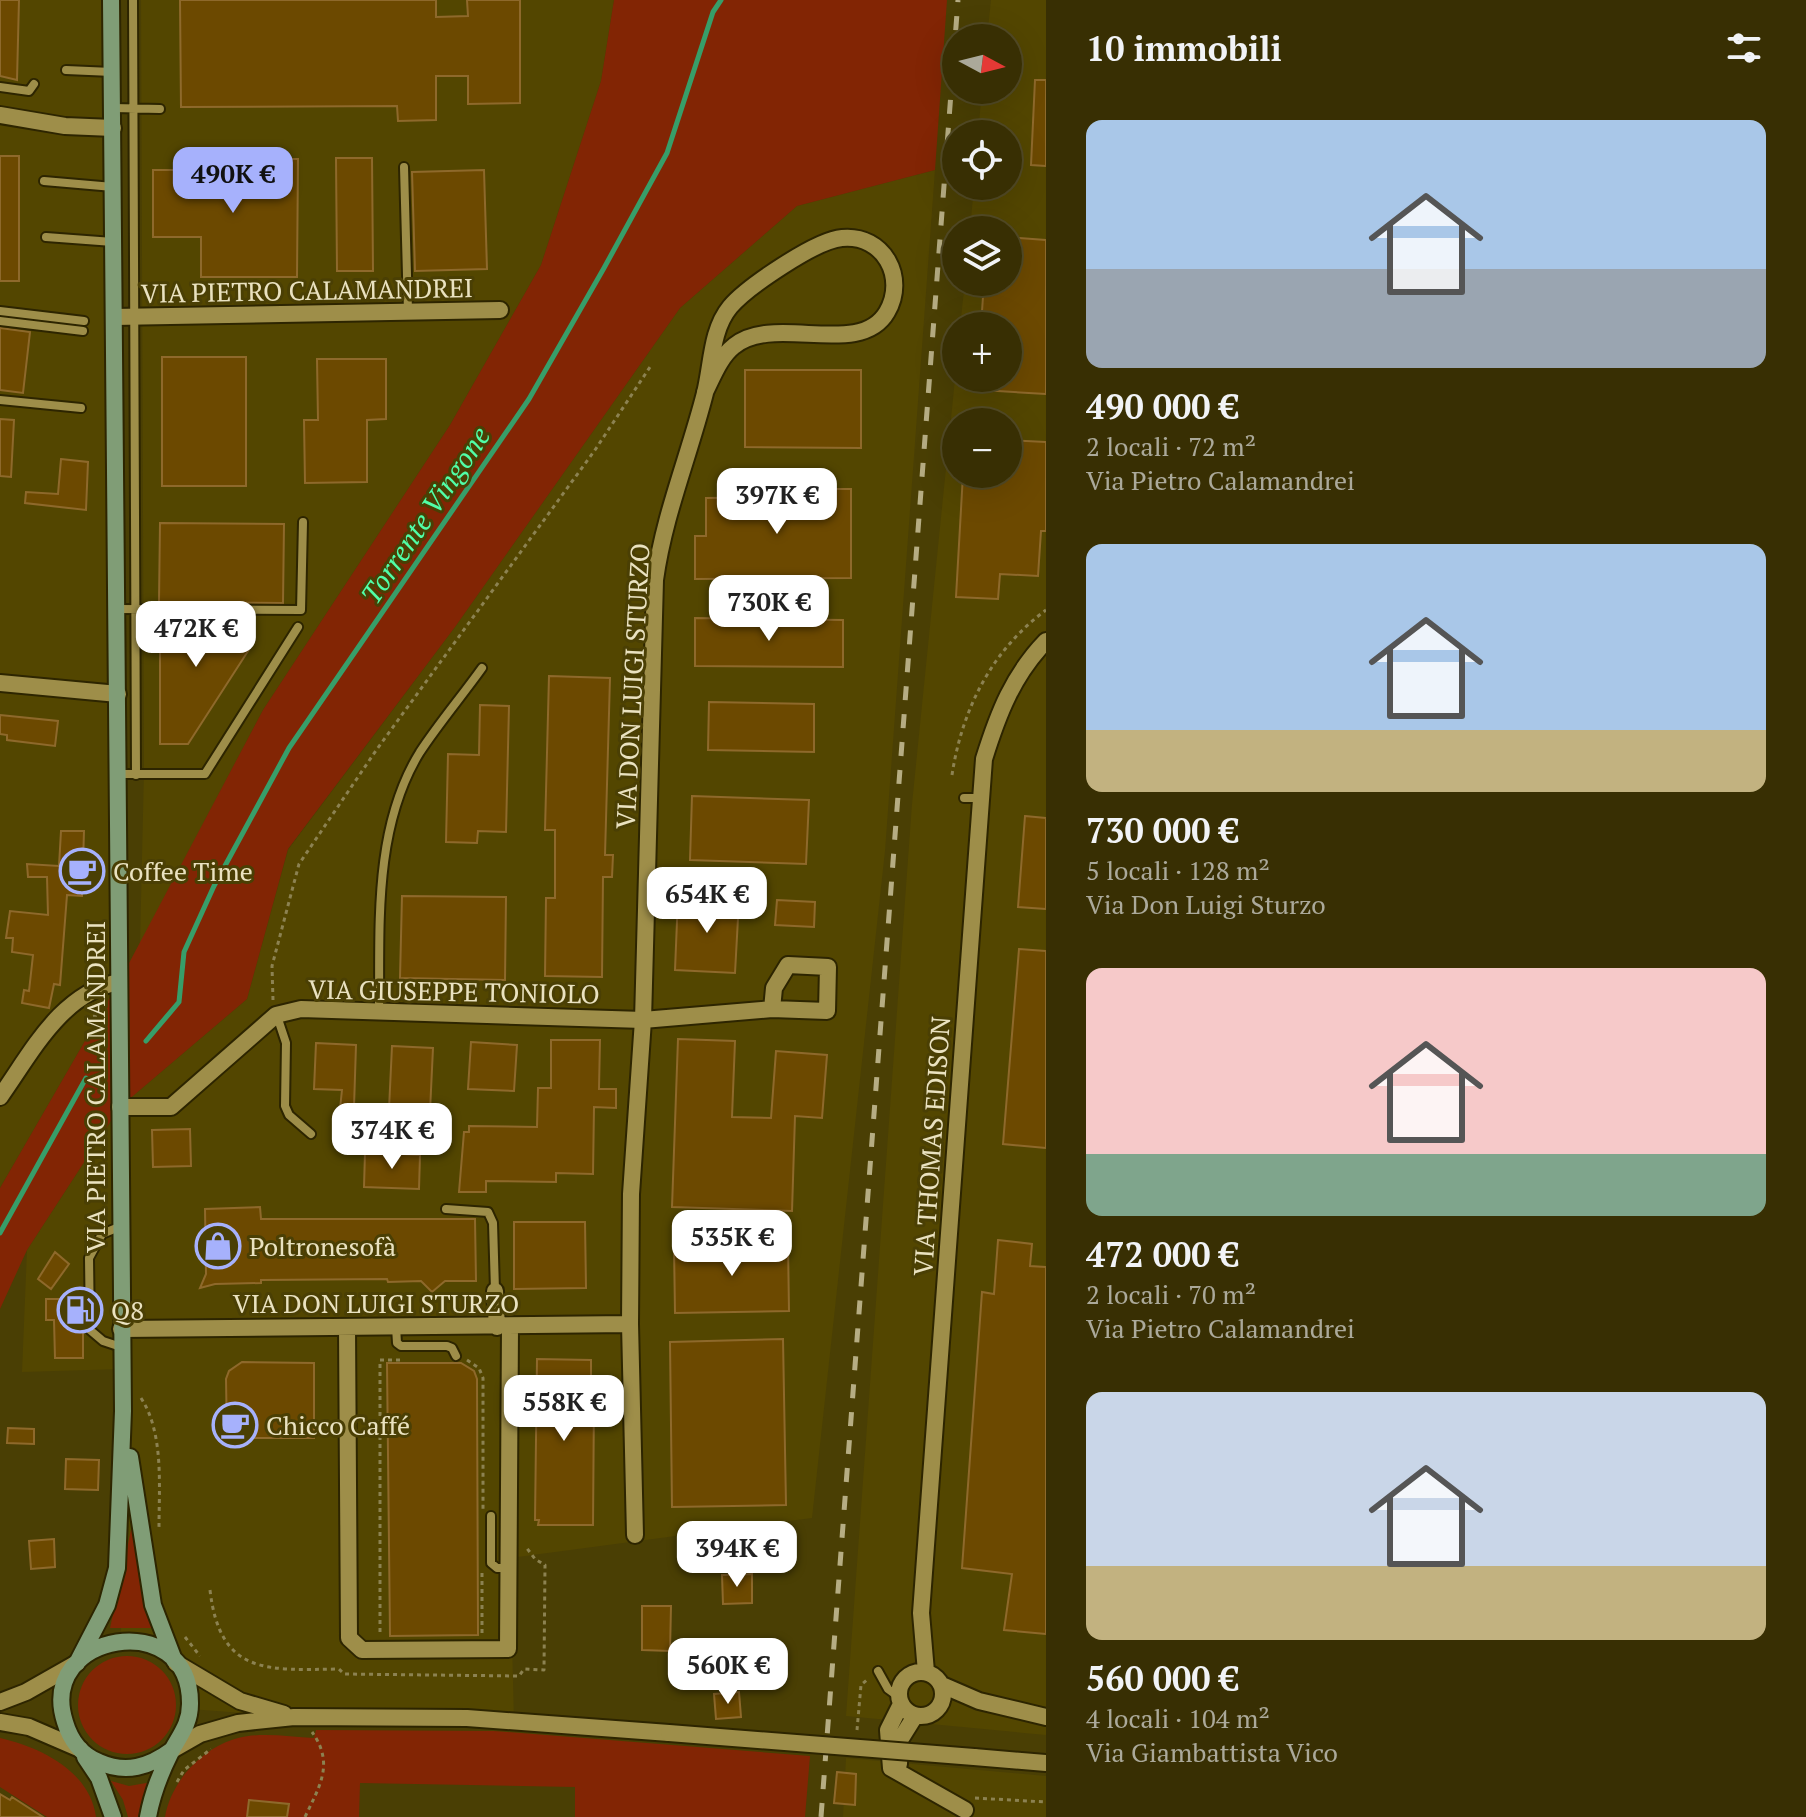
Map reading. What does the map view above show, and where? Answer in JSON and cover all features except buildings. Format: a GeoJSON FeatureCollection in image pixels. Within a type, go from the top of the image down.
{"type":"FeatureCollection","features":[{"type":"Feature","properties":{"kind":"main road","name":"VIA PIETRO CALAMANDREI"},"geometry":{"type":"LineString","coordinates":[[111,0],[118,694],[119,1227],[123,1411]]}},
{"type":"Feature","properties":{"kind":"main road"},"geometry":{"type":"LineString","coordinates":[[123,1411],[153,1605],[175,1662],[188,1684],[190,1709],[188,1724],[172,1750],[148,1817]]}},
{"type":"Feature","properties":{"kind":"main road"},"geometry":{"type":"LineString","coordinates":[[113,1817],[99,1778],[69,1734],[62,1707],[67,1679],[107,1605],[117,1568],[123,1411]]}},
{"type":"Feature","properties":{"kind":"main road"},"geometry":{"type":"LineString","coordinates":[[77,1663],[89,1651],[121,1640],[149,1644],[175,1662]]}},
{"type":"Feature","properties":{"kind":"main road"},"geometry":{"type":"LineString","coordinates":[[80,1749],[101,1763],[125,1769],[150,1764],[172,1750]]}},
{"type":"Feature","properties":{"kind":"street"},"geometry":{"type":"LineString","coordinates":[[0,115],[65,126],[113,128]]}},
{"type":"Feature","properties":{"kind":"street","name":"VIA DON LUIGI STURZO"},"geometry":{"type":"LineString","coordinates":[[635,1535],[630,1324],[631,1194],[643,1020],[655,580],[661,537],[705,392],[716,336],[729,308],[763,277],[840,237],[859,238],[889,258],[895,277],[894,298],[885,315],[868,329],[846,334],[774,333],[737,343],[725,355],[705,392]]}},
{"type":"Feature","properties":{"kind":"street","name":"VIA PIETRO CALAMANDREI"},"geometry":{"type":"LineString","coordinates":[[114,317],[500,310]]}},
{"type":"Feature","properties":{"kind":"street","name":"VIA THOMAS EDISON"},"geometry":{"type":"LineString","coordinates":[[926,1672],[921,1613],[943,1225],[984,759],[1002,704],[1027,661],[1046,641]]}},
{"type":"Feature","properties":{"kind":"street"},"geometry":{"type":"LineString","coordinates":[[0,683],[118,694]]}},
{"type":"Feature","properties":{"kind":"street"},"geometry":{"type":"LineString","coordinates":[[0,1097],[56,1017],[103,985],[119,982]]}},
{"type":"Feature","properties":{"kind":"street","name":"VIA GIUSEPPE TONIOLO"},"geometry":{"type":"LineString","coordinates":[[120,1102],[171,1107],[276,1015],[301,1009],[643,1020],[772,1009]]}},
{"type":"Feature","properties":{"kind":"street"},"geometry":{"type":"LineString","coordinates":[[347,1327],[349,1638],[362,1650],[508,1649],[503,1327],[495,1291]]}},
{"type":"Feature","properties":{"kind":"street","name":"VIA DON LUIGI STURZO"},"geometry":{"type":"LineString","coordinates":[[121,1329],[630,1324]]}},
{"type":"Feature","properties":{"kind":"street"},"geometry":{"type":"LineString","coordinates":[[921,1613],[900,1700],[888,1730],[891,1768],[914,1784],[971,1814]]}},
{"type":"Feature","properties":{"kind":"street"},"geometry":{"type":"LineString","coordinates":[[175,1662],[240,1701],[294,1717]]}},
{"type":"Feature","properties":{"kind":"street"},"geometry":{"type":"LineString","coordinates":[[0,1702],[26,1692],[77,1663]]}},
{"type":"Feature","properties":{"kind":"street"},"geometry":{"type":"LineString","coordinates":[[906,1678],[926,1672],[942,1685],[979,1701],[1046,1717]]}},
{"type":"Feature","properties":{"kind":"street"},"geometry":{"type":"LineString","coordinates":[[900,1700],[915,1716],[926,1716],[939,1708],[942,1685]]}},
{"type":"Feature","properties":{"kind":"street"},"geometry":{"type":"LineString","coordinates":[[914,1784],[898,1762],[900,1740],[915,1716]]}},
{"type":"Feature","properties":{"kind":"street"},"geometry":{"type":"LineString","coordinates":[[172,1750],[200,1734],[238,1723],[294,1717],[467,1718],[1046,1763]]}},
{"type":"Feature","properties":{"kind":"street"},"geometry":{"type":"LineString","coordinates":[[0,1722],[29,1727],[80,1749]]}},
{"type":"Feature","properties":{"kind":"lane"},"geometry":{"type":"LineString","coordinates":[[133,0],[136,775]]}},
{"type":"Feature","properties":{"kind":"lane"},"geometry":{"type":"LineString","coordinates":[[66,70],[112,72]]}},
{"type":"Feature","properties":{"kind":"lane"},"geometry":{"type":"LineString","coordinates":[[0,87],[29,91],[34,84]]}},
{"type":"Feature","properties":{"kind":"lane"},"geometry":{"type":"LineString","coordinates":[[113,108],[160,109]]}},
{"type":"Feature","properties":{"kind":"lane"},"geometry":{"type":"LineString","coordinates":[[404,167],[408,312]]}},
{"type":"Feature","properties":{"kind":"lane"},"geometry":{"type":"LineString","coordinates":[[44,181],[114,187]]}},
{"type":"Feature","properties":{"kind":"lane"},"geometry":{"type":"LineString","coordinates":[[46,237],[114,242]]}},
{"type":"Feature","properties":{"kind":"lane"},"geometry":{"type":"LineString","coordinates":[[0,311],[84,321]]}},
{"type":"Feature","properties":{"kind":"lane"},"geometry":{"type":"LineString","coordinates":[[0,321],[83,331]]}},
{"type":"Feature","properties":{"kind":"lane"},"geometry":{"type":"LineString","coordinates":[[0,400],[81,408]]}},
{"type":"Feature","properties":{"kind":"lane"},"geometry":{"type":"LineString","coordinates":[[117,609],[301,610],[303,522]]}},
{"type":"Feature","properties":{"kind":"lane"},"geometry":{"type":"LineString","coordinates":[[118,774],[205,774],[298,627]]}},
{"type":"Feature","properties":{"kind":"lane"},"geometry":{"type":"LineString","coordinates":[[379,1011],[383,866],[396,807],[419,754],[482,668]]}},
{"type":"Feature","properties":{"kind":"lane"},"geometry":{"type":"LineString","coordinates":[[964,798],[981,798]]}},
{"type":"Feature","properties":{"kind":"lane"},"geometry":{"type":"LineString","coordinates":[[276,1015],[286,1043],[285,1106],[289,1115],[311,1134]]}},
{"type":"Feature","properties":{"kind":"lane"},"geometry":{"type":"LineString","coordinates":[[446,1209],[488,1212],[493,1223],[495,1291]]}},
{"type":"Feature","properties":{"kind":"lane"},"geometry":{"type":"LineString","coordinates":[[119,1227],[102,1234],[89,1258],[89,1308],[90,1330],[103,1341],[121,1347]]}},
{"type":"Feature","properties":{"kind":"lane"},"geometry":{"type":"LineString","coordinates":[[396,1327],[397,1343],[401,1346],[447,1346],[459,1358]]}},
{"type":"Feature","properties":{"kind":"lane"},"geometry":{"type":"LineString","coordinates":[[487,1517],[491,1563],[497,1568],[508,1568]]}},
{"type":"Feature","properties":{"kind":"lane"},"geometry":{"type":"LineString","coordinates":[[878,1671],[888,1689],[900,1700]]}},
{"type":"Feature","properties":{"kind":"path"},"geometry":{"type":"LineString","coordinates":[[276,1015],[271,987],[272,966],[299,864],[377,749],[595,450],[652,364]]}},
{"type":"Feature","properties":{"kind":"path"},"geometry":{"type":"LineString","coordinates":[[952,775],[957,740],[982,683],[1000,654],[1025,625],[1046,610]]}},
{"type":"Feature","properties":{"kind":"path"},"geometry":{"type":"LineString","coordinates":[[459,1358],[479,1368],[483,1378],[487,1517]]}},
{"type":"Feature","properties":{"kind":"path"},"geometry":{"type":"LineString","coordinates":[[380,1641],[380,1360],[407,1359]]}},
{"type":"Feature","properties":{"kind":"path"},"geometry":{"type":"LineString","coordinates":[[138,1394],[147,1407],[160,1466],[159,1541]]}},
{"type":"Feature","properties":{"kind":"path"},"geometry":{"type":"LineString","coordinates":[[210,1590],[221,1638],[252,1663],[273,1670],[339,1669],[344,1674],[519,1676],[524,1669],[544,1670],[545,1565],[535,1559],[524,1543]]}},
{"type":"Feature","properties":{"kind":"path"},"geometry":{"type":"LineString","coordinates":[[482,1563],[482,1641]]}},
{"type":"Feature","properties":{"kind":"path"},"geometry":{"type":"LineString","coordinates":[[181,1631],[203,1660]]}},
{"type":"Feature","properties":{"kind":"path"},"geometry":{"type":"LineString","coordinates":[[305,1817],[325,1775],[318,1742],[308,1728],[308,1734]]}},
{"type":"Feature","properties":{"kind":"path"},"geometry":{"type":"LineString","coordinates":[[176,1782],[184,1770],[214,1747]]}},
{"type":"Feature","properties":{"kind":"shaded area"},"geometry":{"type":"Polygon","coordinates":[[[0,0],[111,0],[119,982],[0,1188],[0,0]]]}},
{"type":"Feature","properties":{"kind":"shaded area"},"geometry":{"type":"Polygon","coordinates":[[[141,0],[614,0],[601,81],[541,265],[450,425],[263,710],[140,944],[144,770],[141,0]]]}},
{"type":"Feature","properties":{"kind":"shaded area"},"geometry":{"type":"Polygon","coordinates":[[[614,0],[947,0],[945,24],[942,24],[935,170],[797,206],[680,308],[455,627],[288,849],[247,999],[120,1107],[27,1250],[0,1309],[0,1188],[119,982],[263,710],[450,425],[541,265],[601,81],[614,0]]]}},
{"type":"Feature","properties":{"kind":"shaded area"},"geometry":{"type":"Polygon","coordinates":[[[991,0],[1046,0],[1046,1735],[846,1716],[912,804],[944,488],[1022,488],[1022,408],[952,408],[954,392],[1022,392],[1022,312],[962,312],[963,296],[1022,296],[1022,216],[971,216],[973,200],[1022,200],[1022,120],[979,120],[981,104],[1022,104],[1022,24],[988,24],[991,0]]]}},
{"type":"Feature","properties":{"kind":"shaded area"},"geometry":{"type":"Polygon","coordinates":[[[935,170],[885,851],[812,1518],[510,1558],[514,1722],[294,1717],[190,1709],[175,1662],[121,1640],[122,1369],[22,1372],[27,1250],[120,1107],[247,999],[288,850],[455,627],[680,308],[797,206],[935,170]]]}},
{"type":"Feature","properties":{"kind":"shaded area"},"geometry":{"type":"Polygon","coordinates":[[[131,1530],[135,1530],[145,1607],[154,1628],[110,1628],[131,1530]]]}},
{"type":"Feature","properties":{"kind":"shaded area"},"geometry":{"type":"Polygon","coordinates":[[[127,1656],[146,1660],[162,1670],[172,1686],[176,1705],[172,1724],[162,1740],[146,1750],[127,1754],[108,1750],[92,1740],[82,1724],[78,1705],[82,1686],[92,1670],[108,1660],[127,1656]]]}},
{"type":"Feature","properties":{"kind":"shaded area"},"geometry":{"type":"Polygon","coordinates":[[[316,1730],[494,1731],[810,1756],[805,1817],[575,1817],[575,1787],[360,1783],[359,1817],[165,1817],[168,1804],[182,1779],[201,1757],[213,1749],[247,1736],[314,1738],[316,1730]]]}},
{"type":"Feature","properties":{"kind":"shaded area"},"geometry":{"type":"Polygon","coordinates":[[[0,1738],[46,1755],[74,1774],[92,1801],[96,1817],[47,1817],[0,1787],[0,1738]]]}},
{"type":"Feature","properties":{"kind":"shaded area"},"geometry":{"type":"Polygon","coordinates":[[[846,1758],[1046,1776],[1046,1817],[843,1817],[846,1758]]]}},
{"type":"Feature","properties":{"kind":"shaded area"},"geometry":{"type":"Polygon","coordinates":[[[111,1781],[129,1786],[152,1782],[143,1817],[128,1817],[123,1800],[111,1781]]]}},
{"type":"Feature","properties":{"kind":"waterway","name":"Torrente Vingone"},"geometry":{"type":"LineString","coordinates":[[146,1041],[179,1002],[184,952],[214,886],[289,748],[529,399],[604,268],[667,153],[713,12],[721,0]]}},
{"type":"Feature","properties":{"kind":"waterway"},"geometry":{"type":"LineString","coordinates":[[0,1233],[86,1078]]}},
{"type":"Feature","properties":{"kind":"railway"},"geometry":{"type":"LineString","coordinates":[[821,1817],[958,0]]}},
{"type":"Feature","properties":{"kind":"place","name":"Coffee Time"},"geometry":{"type":"Point","coordinates":[82,871]}},
{"type":"Feature","properties":{"kind":"place","name":"Poltronesofà"},"geometry":{"type":"Point","coordinates":[218,1246]}},
{"type":"Feature","properties":{"kind":"place","name":"Q8"},"geometry":{"type":"Point","coordinates":[80,1310]}},
{"type":"Feature","properties":{"kind":"place","name":"Chicco Caffé"},"geometry":{"type":"Point","coordinates":[235,1425]}}]}
